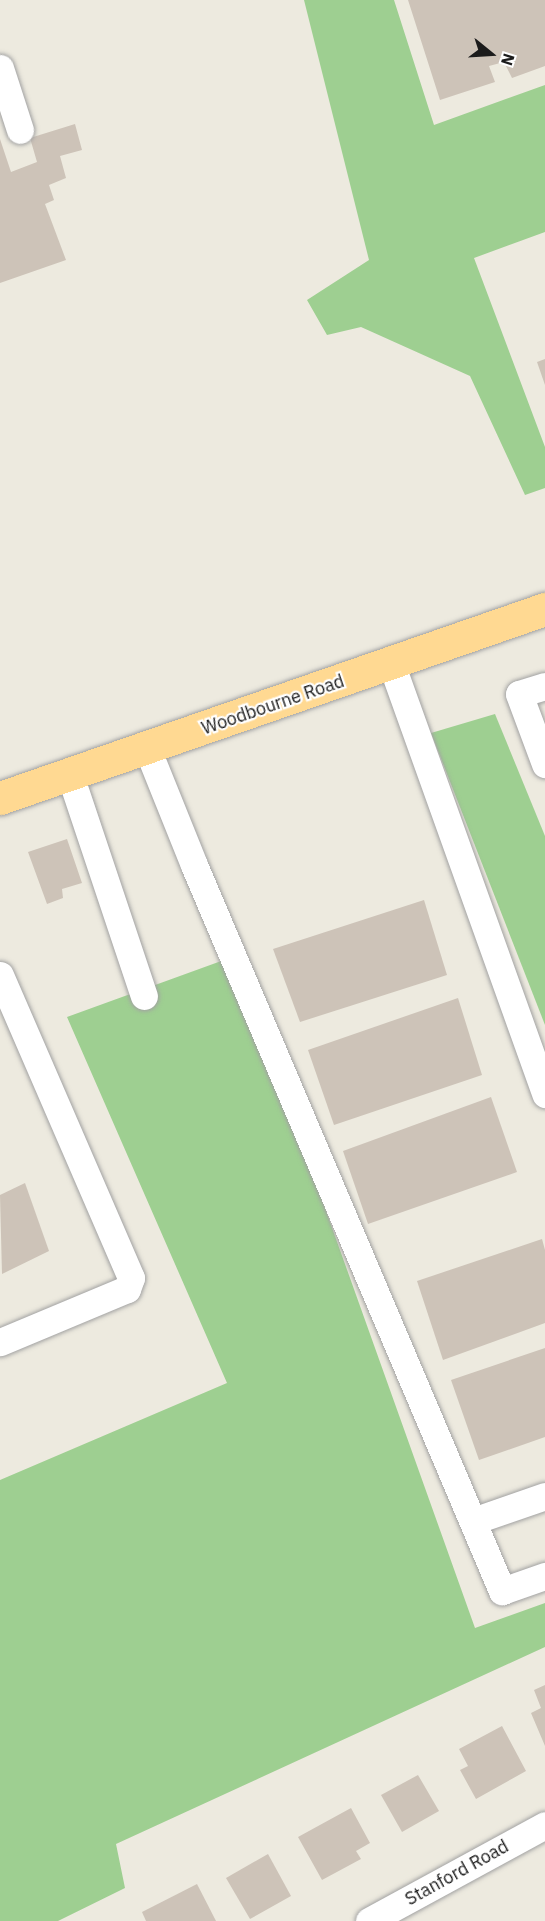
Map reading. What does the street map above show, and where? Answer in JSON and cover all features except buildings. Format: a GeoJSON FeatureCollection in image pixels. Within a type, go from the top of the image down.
{"type":"FeatureCollection","features":[{"type":"Feature","properties":{"kind":"main road","name":"Woodbourne Road"},"geometry":{"type":"LineString","coordinates":[[0,798],[545,609]]}},
{"type":"Feature","properties":{"kind":"street"},"geometry":{"type":"LineString","coordinates":[[0,68],[20,130]]}},
{"type":"Feature","properties":{"kind":"street"},"geometry":{"type":"LineString","coordinates":[[391,663],[545,1094]]}},
{"type":"Feature","properties":{"kind":"street"},"geometry":{"type":"LineString","coordinates":[[545,686],[519,694],[545,764]]}},
{"type":"Feature","properties":{"kind":"street"},"geometry":{"type":"LineString","coordinates":[[147,748],[194,865],[502,1591],[545,1576]]}},
{"type":"Feature","properties":{"kind":"street"},"geometry":{"type":"LineString","coordinates":[[70,775],[144,996]]}},
{"type":"Feature","properties":{"kind":"street"},"geometry":{"type":"LineString","coordinates":[[0,975],[131,1278],[127,1289],[0,1342]]}},
{"type":"Feature","properties":{"kind":"street"},"geometry":{"type":"LineString","coordinates":[[473,1521],[545,1496]]}},
{"type":"Feature","properties":{"kind":"street","name":"Stanford Road"},"geometry":{"type":"LineString","coordinates":[[369,1921],[545,1825]]}},
{"type":"Feature","properties":{"kind":"green space"},"geometry":{"type":"Polygon","coordinates":[[[304,0],[394,0],[434,125],[545,85],[545,232],[474,258],[545,447],[545,488],[525,495],[470,376],[361,327],[327,335],[307,300],[369,260],[304,0]]]}},
{"type":"Feature","properties":{"kind":"green space"},"geometry":{"type":"Polygon","coordinates":[[[495,714],[545,836],[545,1025],[431,733],[495,714]]]}},
{"type":"Feature","properties":{"kind":"green space"},"geometry":{"type":"Polygon","coordinates":[[[235,956],[475,1628],[545,1603],[545,1647],[116,1844],[125,1888],[58,1921],[0,1921],[0,1480],[227,1383],[67,1017],[235,956]]]}}]}
